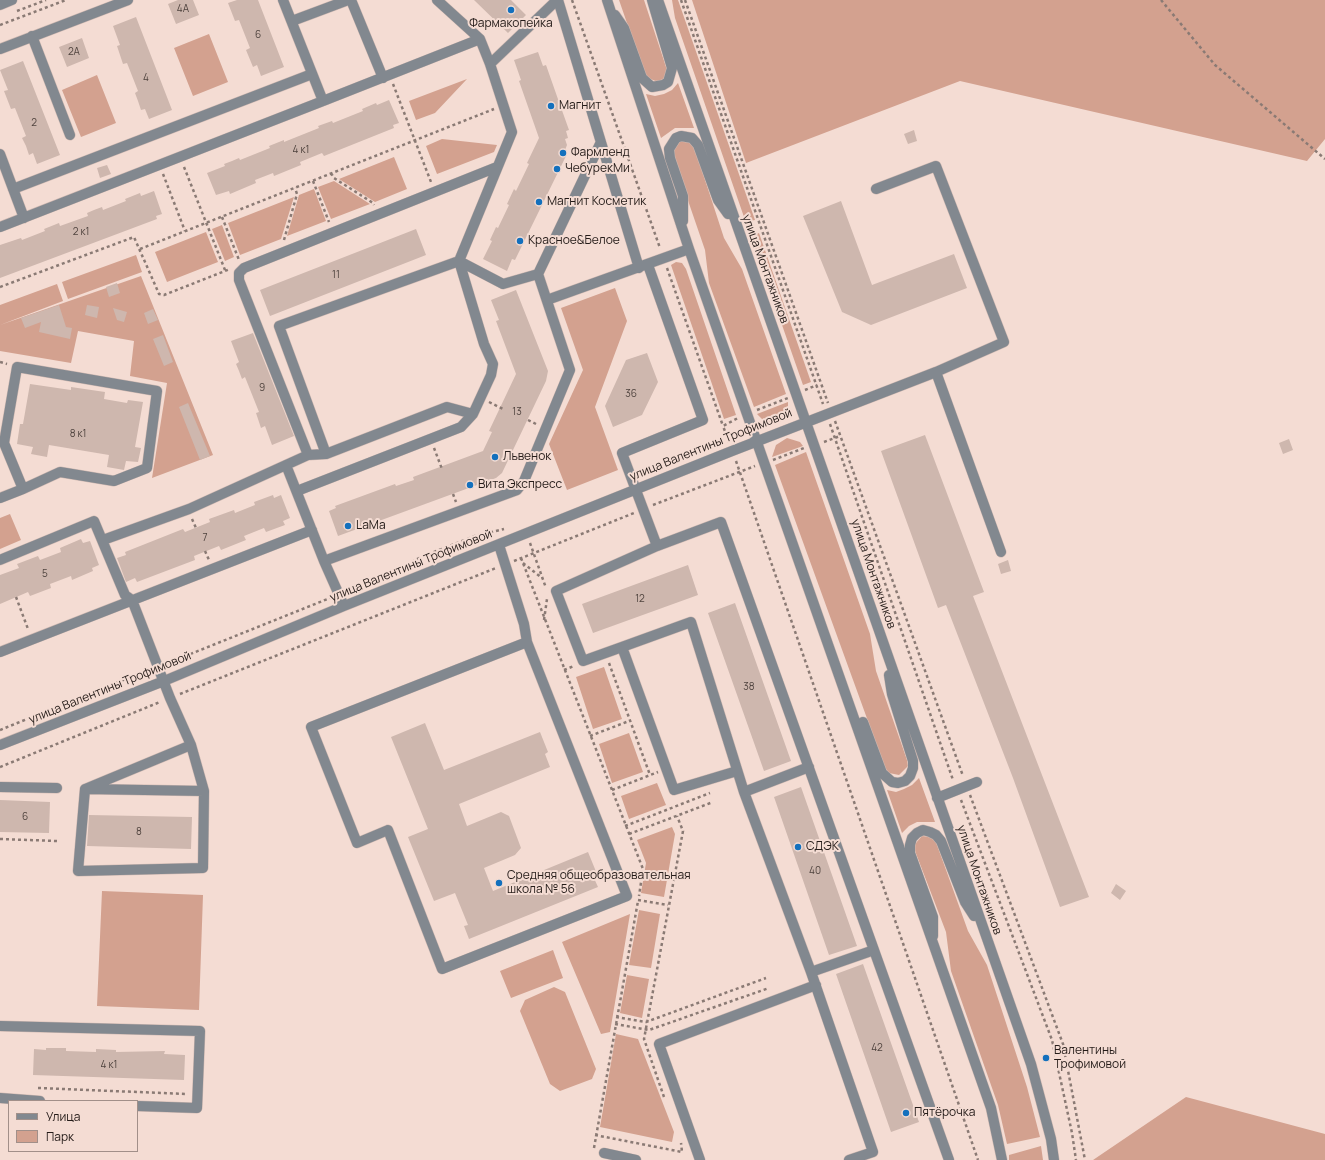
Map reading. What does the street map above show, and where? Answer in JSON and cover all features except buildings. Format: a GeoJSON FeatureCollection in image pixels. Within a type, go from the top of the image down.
{"type":"FeatureCollection","features":[{"type":"Feature","properties":{"kind":"street"},"geometry":{"type":"LineString","coordinates":[[0,5],[12,0]]}},
{"type":"Feature","properties":{"kind":"street"},"geometry":{"type":"LineString","coordinates":[[0,49],[128,0]]}},
{"type":"Feature","properties":{"kind":"street"},"geometry":{"type":"LineString","coordinates":[[283,0],[323,101]]}},
{"type":"Feature","properties":{"kind":"street"},"geometry":{"type":"LineString","coordinates":[[292,21],[348,0]]}},
{"type":"Feature","properties":{"kind":"street"},"geometry":{"type":"LineString","coordinates":[[351,0],[386,76]]}},
{"type":"Feature","properties":{"kind":"street"},"geometry":{"type":"LineString","coordinates":[[297,491],[461,427],[472,414],[491,375],[492,364],[484,344],[459,261],[512,132],[490,64],[480,40],[438,0]]}},
{"type":"Feature","properties":{"kind":"street"},"geometry":{"type":"LineString","coordinates":[[490,64],[557,0],[600,144],[643,266],[703,420],[622,453],[658,546]]}},
{"type":"Feature","properties":{"kind":"street"},"geometry":{"type":"LineString","coordinates":[[607,1],[624,28],[642,78],[652,86],[657,87],[668,82],[672,68],[652,0]]}},
{"type":"Feature","properties":{"kind":"street","name":"улица Монтажников"},"geometry":{"type":"LineString","coordinates":[[658,0],[735,224],[1031,1064],[1051,1140],[1054,1160]]}},
{"type":"Feature","properties":{"kind":"street"},"geometry":{"type":"LineString","coordinates":[[607,1],[689,249],[991,1108],[1002,1160]]}},
{"type":"Feature","properties":{"kind":"street"},"geometry":{"type":"LineString","coordinates":[[32,36],[70,136]]}},
{"type":"Feature","properties":{"kind":"street"},"geometry":{"type":"LineString","coordinates":[[0,228],[480,40]]}},
{"type":"Feature","properties":{"kind":"street"},"geometry":{"type":"LineString","coordinates":[[13,189],[312,74]]}},
{"type":"Feature","properties":{"kind":"street"},"geometry":{"type":"LineString","coordinates":[[683,231],[683,196],[670,158],[669,149],[676,138],[681,136],[692,138],[698,145],[718,200],[735,224]]}},
{"type":"Feature","properties":{"kind":"street"},"geometry":{"type":"LineString","coordinates":[[324,562],[517,490],[524,481],[570,370],[538,274],[600,144]]}},
{"type":"Feature","properties":{"kind":"street"},"geometry":{"type":"LineString","coordinates":[[0,154],[24,218]]}},
{"type":"Feature","properties":{"kind":"street","name":"улица Валентины Трофимовой"},"geometry":{"type":"LineString","coordinates":[[0,745],[164,681],[344,606],[499,545],[635,489],[829,412],[936,372],[1004,342],[936,166],[876,189]]}},
{"type":"Feature","properties":{"kind":"street"},"geometry":{"type":"LineString","coordinates":[[308,455],[239,280],[239,273],[244,268],[497,168]]}},
{"type":"Feature","properties":{"kind":"street"},"geometry":{"type":"LineString","coordinates":[[547,300],[689,249]]}},
{"type":"Feature","properties":{"kind":"street"},"geometry":{"type":"LineString","coordinates":[[326,454],[279,326],[459,261],[503,284],[538,274]]}},
{"type":"Feature","properties":{"kind":"street"},"geometry":{"type":"LineString","coordinates":[[0,498],[23,489],[60,472],[114,481],[147,468],[157,391],[17,366],[4,443],[23,489]]}},
{"type":"Feature","properties":{"kind":"street"},"geometry":{"type":"LineString","coordinates":[[936,372],[1001,552]]}},
{"type":"Feature","properties":{"kind":"street"},"geometry":{"type":"LineString","coordinates":[[103,540],[189,509],[308,455],[326,454],[447,407],[472,414]]}},
{"type":"Feature","properties":{"kind":"street"},"geometry":{"type":"LineString","coordinates":[[286,465],[324,562],[344,606]]}},
{"type":"Feature","properties":{"kind":"street"},"geometry":{"type":"LineString","coordinates":[[0,560],[94,521],[125,595],[132,600],[170,698],[191,745],[204,791],[203,868],[78,871],[85,789]]}},
{"type":"Feature","properties":{"kind":"street"},"geometry":{"type":"LineString","coordinates":[[850,1160],[873,1152],[816,985],[744,792],[691,622],[583,661],[556,591],[658,546],[721,522],[949,1160]]}},
{"type":"Feature","properties":{"kind":"street"},"geometry":{"type":"LineString","coordinates":[[0,652],[312,530]]}},
{"type":"Feature","properties":{"kind":"street"},"geometry":{"type":"LineString","coordinates":[[499,545],[524,624],[527,642],[627,896],[442,969],[388,830],[357,843],[311,727],[527,642]]}},
{"type":"Feature","properties":{"kind":"street"},"geometry":{"type":"LineString","coordinates":[[622,647],[674,790],[737,770]]}},
{"type":"Feature","properties":{"kind":"street"},"geometry":{"type":"LineString","coordinates":[[847,697],[863,723],[882,773],[892,782],[898,783],[905,781],[910,776],[914,768],[913,761],[892,694],[886,652]]}},
{"type":"Feature","properties":{"kind":"street"},"geometry":{"type":"LineString","coordinates":[[85,789],[191,745]]}},
{"type":"Feature","properties":{"kind":"street"},"geometry":{"type":"LineString","coordinates":[[744,792],[808,767]]}},
{"type":"Feature","properties":{"kind":"street"},"geometry":{"type":"LineString","coordinates":[[937,798],[977,782]]}},
{"type":"Feature","properties":{"kind":"street"},"geometry":{"type":"LineString","coordinates":[[0,787],[57,788]]}},
{"type":"Feature","properties":{"kind":"street"},"geometry":{"type":"LineString","coordinates":[[85,789],[204,791]]}},
{"type":"Feature","properties":{"kind":"street"},"geometry":{"type":"LineString","coordinates":[[933,946],[933,917],[910,853],[912,838],[917,833],[924,830],[936,834],[941,841],[965,902],[983,929]]}},
{"type":"Feature","properties":{"kind":"street"},"geometry":{"type":"LineString","coordinates":[[811,972],[874,950]]}},
{"type":"Feature","properties":{"kind":"street"},"geometry":{"type":"LineString","coordinates":[[700,1160],[659,1044],[816,985]]}},
{"type":"Feature","properties":{"kind":"street"},"geometry":{"type":"LineString","coordinates":[[0,1026],[200,1031],[197,1108],[138,1106]]}},
{"type":"Feature","properties":{"kind":"street"},"geometry":{"type":"LineString","coordinates":[[0,1098],[27,1100]]}},
{"type":"Feature","properties":{"kind":"street"},"geometry":{"type":"LineString","coordinates":[[604,1153],[636,1160]]}},
{"type":"Feature","properties":{"kind":"path"},"geometry":{"type":"LineString","coordinates":[[13,12],[46,0]]}},
{"type":"Feature","properties":{"kind":"path"},"geometry":{"type":"LineString","coordinates":[[0,25],[66,0]]}},
{"type":"Feature","properties":{"kind":"path"},"geometry":{"type":"LineString","coordinates":[[572,0],[723,426]]}},
{"type":"Feature","properties":{"kind":"path"},"geometry":{"type":"LineString","coordinates":[[681,0],[829,412],[840,436],[962,788],[1063,1044],[1085,1160]]}},
{"type":"Feature","properties":{"kind":"path"},"geometry":{"type":"LineString","coordinates":[[685,0],[829,412],[834,439],[962,788],[1052,1040],[1072,1133],[1076,1160]]}},
{"type":"Feature","properties":{"kind":"path"},"geometry":{"type":"LineString","coordinates":[[1161,0],[1215,65],[1325,159]]}},
{"type":"Feature","properties":{"kind":"path"},"geometry":{"type":"LineString","coordinates":[[386,76],[415,140],[431,182],[431,187]]}},
{"type":"Feature","properties":{"kind":"path"},"geometry":{"type":"LineString","coordinates":[[140,249],[504,105]]}},
{"type":"Feature","properties":{"kind":"path"},"geometry":{"type":"LineString","coordinates":[[180,157],[226,270]]}},
{"type":"Feature","properties":{"kind":"path"},"geometry":{"type":"LineString","coordinates":[[159,165],[185,231]]}},
{"type":"Feature","properties":{"kind":"path"},"geometry":{"type":"LineString","coordinates":[[332,173],[334,178],[372,203],[376,211]]}},
{"type":"Feature","properties":{"kind":"path"},"geometry":{"type":"LineString","coordinates":[[313,180],[332,228]]}},
{"type":"Feature","properties":{"kind":"path"},"geometry":{"type":"LineString","coordinates":[[285,242],[284,238],[297,194],[295,188]]}},
{"type":"Feature","properties":{"kind":"path"},"geometry":{"type":"LineString","coordinates":[[222,217],[240,264]]}},
{"type":"Feature","properties":{"kind":"path"},"geometry":{"type":"LineString","coordinates":[[0,287],[134,237],[159,294],[164,294],[236,266]]}},
{"type":"Feature","properties":{"kind":"path"},"geometry":{"type":"LineString","coordinates":[[0,767],[739,471],[840,436]]}},
{"type":"Feature","properties":{"kind":"path"},"geometry":{"type":"LineString","coordinates":[[430,439],[442,470]]}},
{"type":"Feature","properties":{"kind":"path"},"geometry":{"type":"LineString","coordinates":[[721,442],[728,439]]}},
{"type":"Feature","properties":{"kind":"path"},"geometry":{"type":"LineString","coordinates":[[739,471],[978,1160]]}},
{"type":"Feature","properties":{"kind":"path"},"geometry":{"type":"LineString","coordinates":[[389,575],[421,558],[475,536],[512,527]]}},
{"type":"Feature","properties":{"kind":"path"},"geometry":{"type":"LineString","coordinates":[[522,562],[543,579]]}},
{"type":"Feature","properties":{"kind":"path"},"geometry":{"type":"LineString","coordinates":[[544,621],[548,592]]}},
{"type":"Feature","properties":{"kind":"path"},"geometry":{"type":"LineString","coordinates":[[0,730],[339,594]]}},
{"type":"Feature","properties":{"kind":"path"},"geometry":{"type":"LineString","coordinates":[[16,597],[32,639]]}},
{"type":"Feature","properties":{"kind":"path"},"geometry":{"type":"LineString","coordinates":[[609,662],[650,775]]}},
{"type":"Feature","properties":{"kind":"path"},"geometry":{"type":"LineString","coordinates":[[564,670],[576,665]]}},
{"type":"Feature","properties":{"kind":"path"},"geometry":{"type":"LineString","coordinates":[[590,736],[630,721]]}},
{"type":"Feature","properties":{"kind":"path"},"geometry":{"type":"LineString","coordinates":[[612,790],[660,771]]}},
{"type":"Feature","properties":{"kind":"path"},"geometry":{"type":"LineString","coordinates":[[625,826],[710,793]]}},
{"type":"Feature","properties":{"kind":"path"},"geometry":{"type":"LineString","coordinates":[[671,800],[674,807]]}},
{"type":"Feature","properties":{"kind":"path"},"geometry":{"type":"LineString","coordinates":[[629,834],[713,802]]}},
{"type":"Feature","properties":{"kind":"path"},"geometry":{"type":"LineString","coordinates":[[665,1098],[644,1039],[644,1029],[683,831],[677,816]]}},
{"type":"Feature","properties":{"kind":"path"},"geometry":{"type":"LineString","coordinates":[[0,838],[57,841]]}},
{"type":"Feature","properties":{"kind":"path"},"geometry":{"type":"LineString","coordinates":[[638,900],[668,905]]}},
{"type":"Feature","properties":{"kind":"path"},"geometry":{"type":"LineString","coordinates":[[616,1017],[646,1022],[766,978]]}},
{"type":"Feature","properties":{"kind":"path"},"geometry":{"type":"LineString","coordinates":[[615,1024],[649,1030],[769,988]]}},
{"type":"Feature","properties":{"kind":"path"},"geometry":{"type":"LineString","coordinates":[[32,1088],[198,1095]]}},
{"type":"Feature","properties":{"kind":"path"},"geometry":{"type":"LineString","coordinates":[[596,1135],[682,1152],[681,1142]]}},
{"type":"Feature","properties":{"kind":"green space"},"geometry":{"type":"Polygon","coordinates":[[[619,0],[644,0],[668,73],[665,78],[658,82],[648,78],[644,72],[619,0]]]}},
{"type":"Feature","properties":{"kind":"green space"},"geometry":{"type":"Polygon","coordinates":[[[672,0],[678,0],[755,220],[750,221],[744,217],[675,18],[672,0]]]}},
{"type":"Feature","properties":{"kind":"green space"},"geometry":{"type":"Polygon","coordinates":[[[692,0],[1325,0],[1325,139],[1307,161],[960,81],[746,163],[692,0]]]}},
{"type":"Feature","properties":{"kind":"green space"},"geometry":{"type":"Polygon","coordinates":[[[209,34],[228,82],[193,96],[174,48],[209,34]]]}},
{"type":"Feature","properties":{"kind":"green space"},"geometry":{"type":"Polygon","coordinates":[[[97,75],[116,123],[81,137],[62,90],[97,75]]]}},
{"type":"Feature","properties":{"kind":"green space"},"geometry":{"type":"Polygon","coordinates":[[[467,79],[435,113],[416,120],[409,101],[467,79]]]}},
{"type":"Feature","properties":{"kind":"green space"},"geometry":{"type":"Polygon","coordinates":[[[678,83],[694,128],[675,128],[661,138],[646,94],[655,96],[664,94],[672,90],[678,83]]]}},
{"type":"Feature","properties":{"kind":"green space"},"geometry":{"type":"Polygon","coordinates":[[[442,139],[497,145],[494,152],[437,174],[426,146],[442,139]]]}},
{"type":"Feature","properties":{"kind":"green space"},"geometry":{"type":"Polygon","coordinates":[[[688,141],[694,146],[724,238],[742,269],[786,394],[754,407],[709,283],[705,250],[672,154],[673,148],[678,142],[688,141]]]}},
{"type":"Feature","properties":{"kind":"green space"},"geometry":{"type":"Polygon","coordinates":[[[394,157],[407,189],[375,202],[339,179],[394,157]]]}},
{"type":"Feature","properties":{"kind":"green space"},"geometry":{"type":"Polygon","coordinates":[[[334,181],[370,204],[331,219],[318,187],[334,181]]]}},
{"type":"Feature","properties":{"kind":"green space"},"geometry":{"type":"Polygon","coordinates":[[[314,189],[326,221],[287,236],[299,195],[314,189]]]}},
{"type":"Feature","properties":{"kind":"green space"},"geometry":{"type":"Polygon","coordinates":[[[294,197],[281,239],[240,255],[228,223],[294,197]]]}},
{"type":"Feature","properties":{"kind":"green space"},"geometry":{"type":"Polygon","coordinates":[[[222,225],[234,257],[225,261],[212,229],[222,225]]]}},
{"type":"Feature","properties":{"kind":"green space"},"geometry":{"type":"Polygon","coordinates":[[[206,232],[218,262],[167,282],[155,252],[206,232]]]}},
{"type":"Feature","properties":{"kind":"green space"},"geometry":{"type":"Polygon","coordinates":[[[759,233],[811,382],[803,385],[753,242],[754,235],[759,233]]]}},
{"type":"Feature","properties":{"kind":"green space"},"geometry":{"type":"Polygon","coordinates":[[[136,255],[142,272],[68,299],[62,282],[136,255]]]}},
{"type":"Feature","properties":{"kind":"green space"},"geometry":{"type":"Polygon","coordinates":[[[676,262],[682,263],[686,269],[736,415],[724,419],[671,265],[676,262]]]}},
{"type":"Feature","properties":{"kind":"green space"},"geometry":{"type":"Polygon","coordinates":[[[141,276],[213,455],[152,478],[167,383],[130,376],[134,341],[78,331],[71,363],[0,351],[0,325],[141,276]]]}},
{"type":"Feature","properties":{"kind":"green space"},"geometry":{"type":"Polygon","coordinates":[[[57,284],[63,301],[0,325],[0,305],[57,284]]]}},
{"type":"Feature","properties":{"kind":"green space"},"geometry":{"type":"Polygon","coordinates":[[[615,288],[627,321],[595,407],[618,470],[567,490],[549,444],[583,370],[561,308],[615,288]]]}},
{"type":"Feature","properties":{"kind":"green space"},"geometry":{"type":"Polygon","coordinates":[[[788,402],[788,412],[780,422],[775,424],[764,421],[757,414],[788,402]]]}},
{"type":"Feature","properties":{"kind":"green space"},"geometry":{"type":"Polygon","coordinates":[[[787,438],[800,442],[803,446],[772,457],[776,445],[787,438]]]}},
{"type":"Feature","properties":{"kind":"green space"},"geometry":{"type":"Polygon","coordinates":[[[806,452],[870,634],[876,671],[907,760],[908,766],[899,775],[889,773],[885,768],[775,465],[806,452]]]}},
{"type":"Feature","properties":{"kind":"green space"},"geometry":{"type":"Polygon","coordinates":[[[10,514],[21,540],[0,549],[0,518],[10,514]]]}},
{"type":"Feature","properties":{"kind":"green space"},"geometry":{"type":"Polygon","coordinates":[[[604,667],[622,719],[593,729],[576,677],[604,667]]]}},
{"type":"Feature","properties":{"kind":"green space"},"geometry":{"type":"Polygon","coordinates":[[[629,733],[643,772],[612,783],[599,744],[629,733]]]}},
{"type":"Feature","properties":{"kind":"green space"},"geometry":{"type":"Polygon","coordinates":[[[919,778],[935,822],[917,822],[909,826],[902,833],[887,790],[896,792],[904,789],[912,785],[919,778]]]}},
{"type":"Feature","properties":{"kind":"green space"},"geometry":{"type":"Polygon","coordinates":[[[657,783],[666,805],[629,819],[621,796],[657,783]]]}},
{"type":"Feature","properties":{"kind":"green space"},"geometry":{"type":"Polygon","coordinates":[[[672,827],[675,834],[664,897],[641,893],[646,863],[637,840],[672,827]]]}},
{"type":"Feature","properties":{"kind":"green space"},"geometry":{"type":"Polygon","coordinates":[[[922,836],[931,837],[936,842],[968,931],[987,965],[1027,1087],[1040,1137],[1007,1144],[998,1105],[951,971],[946,932],[915,851],[915,844],[922,836]]]}},
{"type":"Feature","properties":{"kind":"green space"},"geometry":{"type":"Polygon","coordinates":[[[102,891],[203,895],[199,1010],[97,1006],[102,891]]]}},
{"type":"Feature","properties":{"kind":"green space"},"geometry":{"type":"Polygon","coordinates":[[[639,910],[660,914],[651,968],[629,965],[639,910]]]}},
{"type":"Feature","properties":{"kind":"green space"},"geometry":{"type":"Polygon","coordinates":[[[630,914],[610,1032],[601,1034],[562,942],[630,914]]]}},
{"type":"Feature","properties":{"kind":"green space"},"geometry":{"type":"Polygon","coordinates":[[[553,950],[563,978],[511,998],[500,971],[553,950]]]}},
{"type":"Feature","properties":{"kind":"green space"},"geometry":{"type":"Polygon","coordinates":[[[627,975],[649,979],[642,1018],[620,1013],[627,975]]]}},
{"type":"Feature","properties":{"kind":"green space"},"geometry":{"type":"Polygon","coordinates":[[[554,987],[565,992],[596,1069],[592,1079],[560,1091],[550,1084],[520,1011],[525,1000],[554,987]]]}},
{"type":"Feature","properties":{"kind":"green space"},"geometry":{"type":"Polygon","coordinates":[[[616,1034],[638,1039],[674,1132],[672,1142],[600,1127],[616,1034]]]}},
{"type":"Feature","properties":{"kind":"green space"},"geometry":{"type":"Polygon","coordinates":[[[1186,1097],[1325,1134],[1325,1160],[1093,1160],[1186,1097]]]}},
{"type":"Feature","properties":{"kind":"green space"},"geometry":{"type":"Polygon","coordinates":[[[1041,1146],[1043,1160],[1009,1160],[1009,1155],[1041,1146]]]}},
{"type":"Feature","properties":{"kind":"place","name":"Фармакопейка"},"geometry":{"type":"Point","coordinates":[511,10]}},
{"type":"Feature","properties":{"kind":"place","name":"Магнит"},"geometry":{"type":"Point","coordinates":[551,106]}},
{"type":"Feature","properties":{"kind":"place","name":"Фармленд"},"geometry":{"type":"Point","coordinates":[563,153]}},
{"type":"Feature","properties":{"kind":"place","name":"ЧебурекМи"},"geometry":{"type":"Point","coordinates":[557,169]}},
{"type":"Feature","properties":{"kind":"place","name":"Магнит Косметик"},"geometry":{"type":"Point","coordinates":[539,202]}},
{"type":"Feature","properties":{"kind":"place","name":"Красное&Белое"},"geometry":{"type":"Point","coordinates":[520,241]}},
{"type":"Feature","properties":{"kind":"place","name":"Львенок"},"geometry":{"type":"Point","coordinates":[495,457]}},
{"type":"Feature","properties":{"kind":"place","name":"Вита Экспресс"},"geometry":{"type":"Point","coordinates":[470,485]}},
{"type":"Feature","properties":{"kind":"place","name":"LaMa"},"geometry":{"type":"Point","coordinates":[348,526]}},
{"type":"Feature","properties":{"kind":"place","name":"СДЭК"},"geometry":{"type":"Point","coordinates":[798,847]}},
{"type":"Feature","properties":{"kind":"place","name":"Средняя общеобразовательная школа № 56"},"geometry":{"type":"Point","coordinates":[499,883]}},
{"type":"Feature","properties":{"kind":"place","name":"Валентины Трофимовой"},"geometry":{"type":"Point","coordinates":[1046,1058]}},
{"type":"Feature","properties":{"kind":"place","name":"Пятёрочка"},"geometry":{"type":"Point","coordinates":[906,1113]}}]}
